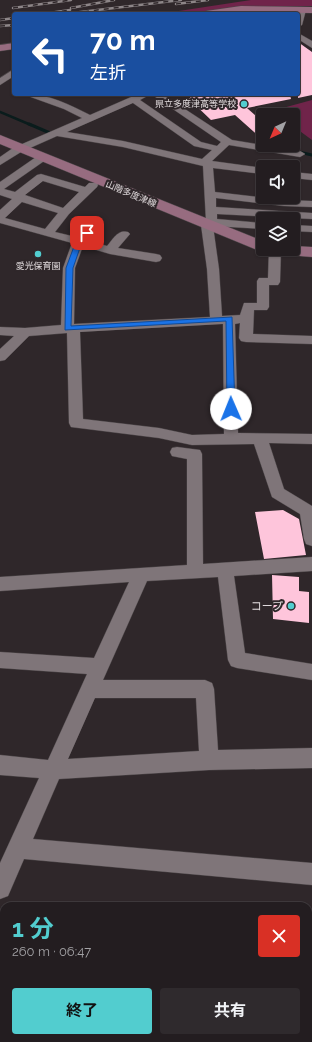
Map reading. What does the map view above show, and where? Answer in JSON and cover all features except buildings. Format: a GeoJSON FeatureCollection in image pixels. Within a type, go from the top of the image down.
{"type":"FeatureCollection","features":[{"type":"Feature","properties":{"kind":"main road"},"geometry":{"type":"LineString","coordinates":[[220,12],[241,9],[307,10]]}},
{"type":"Feature","properties":{"kind":"main road"},"geometry":{"type":"LineString","coordinates":[[0,48],[12,46]]}},
{"type":"Feature","properties":{"kind":"main road","name":"山階多度津線"},"geometry":{"type":"LineString","coordinates":[[0,139],[256,244]]}},
{"type":"Feature","properties":{"kind":"main road"},"geometry":{"type":"LineString","coordinates":[[300,251],[312,252]]}},
{"type":"Feature","properties":{"kind":"street"},"geometry":{"type":"LineString","coordinates":[[300,22],[307,10]]}},
{"type":"Feature","properties":{"kind":"street"},"geometry":{"type":"LineString","coordinates":[[300,37],[310,48]]}},
{"type":"Feature","properties":{"kind":"street"},"geometry":{"type":"LineString","coordinates":[[2,83],[12,74]]}},
{"type":"Feature","properties":{"kind":"street"},"geometry":{"type":"LineString","coordinates":[[36,96],[66,107],[88,118]]}},
{"type":"Feature","properties":{"kind":"street"},"geometry":{"type":"LineString","coordinates":[[0,162],[17,150],[141,96]]}},
{"type":"Feature","properties":{"kind":"street"},"geometry":{"type":"LineString","coordinates":[[159,96],[228,141],[206,163],[213,269],[223,319],[231,439]]}},
{"type":"Feature","properties":{"kind":"street"},"geometry":{"type":"LineString","coordinates":[[117,97],[130,101],[198,144],[223,145],[300,154]]}},
{"type":"Feature","properties":{"kind":"street"},"geometry":{"type":"LineString","coordinates":[[56,132],[123,144],[206,163],[256,170]]}},
{"type":"Feature","properties":{"kind":"street"},"geometry":{"type":"LineString","coordinates":[[0,187],[43,157]]}},
{"type":"Feature","properties":{"kind":"street"},"geometry":{"type":"LineString","coordinates":[[50,180],[70,168]]}},
{"type":"Feature","properties":{"kind":"street"},"geometry":{"type":"LineString","coordinates":[[300,176],[312,177]]}},
{"type":"Feature","properties":{"kind":"street"},"geometry":{"type":"LineString","coordinates":[[0,216],[18,197],[41,178],[87,191]]}},
{"type":"Feature","properties":{"kind":"street"},"geometry":{"type":"LineString","coordinates":[[48,233],[65,212],[98,180]]}},
{"type":"Feature","properties":{"kind":"street"},"geometry":{"type":"LineString","coordinates":[[23,226],[42,204],[63,184]]}},
{"type":"Feature","properties":{"kind":"street"},"geometry":{"type":"LineString","coordinates":[[0,191],[65,212]]}},
{"type":"Feature","properties":{"kind":"street"},"geometry":{"type":"LineString","coordinates":[[209,194],[284,203],[312,204]]}},
{"type":"Feature","properties":{"kind":"street"},"geometry":{"type":"LineString","coordinates":[[210,210],[312,216]]}},
{"type":"Feature","properties":{"kind":"street"},"geometry":{"type":"LineString","coordinates":[[0,220],[110,250],[156,258]]}},
{"type":"Feature","properties":{"kind":"street"},"geometry":{"type":"LineString","coordinates":[[209,224],[256,226]]}},
{"type":"Feature","properties":{"kind":"street"},"geometry":{"type":"LineString","coordinates":[[94,225],[79,241],[70,268],[70,328],[76,423],[159,433],[192,440],[260,438],[312,439]]}},
{"type":"Feature","properties":{"kind":"street"},"geometry":{"type":"LineString","coordinates":[[300,228],[312,229]]}},
{"type":"Feature","properties":{"kind":"street"},"geometry":{"type":"LineString","coordinates":[[110,250],[124,234]]}},
{"type":"Feature","properties":{"kind":"street"},"geometry":{"type":"LineString","coordinates":[[275,256],[274,282],[263,281],[264,307],[248,306],[246,338],[312,340]]}},
{"type":"Feature","properties":{"kind":"street"},"geometry":{"type":"LineString","coordinates":[[0,331],[25,332],[223,319],[246,319]]}},
{"type":"Feature","properties":{"kind":"street"},"geometry":{"type":"LineString","coordinates":[[0,357],[25,332]]}},
{"type":"Feature","properties":{"kind":"street"},"geometry":{"type":"LineString","coordinates":[[260,438],[277,493],[307,511],[312,539]]}},
{"type":"Feature","properties":{"kind":"street"},"geometry":{"type":"LineString","coordinates":[[178,452],[195,454],[195,572]]}},
{"type":"Feature","properties":{"kind":"street"},"geometry":{"type":"LineString","coordinates":[[0,584],[74,578],[312,564]]}},
{"type":"Feature","properties":{"kind":"street"},"geometry":{"type":"LineString","coordinates":[[225,570],[237,660],[312,672]]}},
{"type":"Feature","properties":{"kind":"street"},"geometry":{"type":"LineString","coordinates":[[0,888],[141,575]]}},
{"type":"Feature","properties":{"kind":"street"},"geometry":{"type":"LineString","coordinates":[[0,660],[99,667]]}},
{"type":"Feature","properties":{"kind":"street"},"geometry":{"type":"LineString","coordinates":[[90,689],[205,689],[208,760]]}},
{"type":"Feature","properties":{"kind":"street"},"geometry":{"type":"LineString","coordinates":[[0,765],[53,770],[208,760],[312,758]]}},
{"type":"Feature","properties":{"kind":"street"},"geometry":{"type":"LineString","coordinates":[[18,848],[312,874]]}},
{"type":"Feature","properties":{"kind":"shaded area"},"geometry":{"type":"Polygon","coordinates":[[[251,0],[312,0],[312,6],[241,7],[208,12],[172,12],[251,0]]]}},
{"type":"Feature","properties":{"kind":"shaded area"},"geometry":{"type":"Polygon","coordinates":[[[312,100],[312,140],[300,131],[300,108],[283,108],[312,100]]]}},
{"type":"Feature","properties":{"kind":"waterway"},"geometry":{"type":"LineString","coordinates":[[0,112],[31,125]]}},
{"type":"Feature","properties":{"kind":"waterway"},"geometry":{"type":"LineString","coordinates":[[29,124],[50,133]]}},
{"type":"Feature","properties":{"kind":"waterway"},"geometry":{"type":"LineString","coordinates":[[299,152],[312,155]]}},
{"type":"Feature","properties":{"kind":"railway"},"geometry":{"type":"LineString","coordinates":[[13,8],[71,0]]}},
{"type":"Feature","properties":{"kind":"railway"},"geometry":{"type":"LineString","coordinates":[[71,8],[114,0]]}},
{"type":"Feature","properties":{"kind":"railway"},"geometry":{"type":"LineString","coordinates":[[81,12],[181,0]]}},
{"type":"Feature","properties":{"kind":"railway"},"geometry":{"type":"LineString","coordinates":[[176,4],[208,0]]}},
{"type":"Feature","properties":{"kind":"railway"},"geometry":{"type":"LineString","coordinates":[[56,12],[70,10]]}},
{"type":"Feature","properties":{"kind":"railway"},"geometry":{"type":"LineString","coordinates":[[0,20],[12,18]]}},
{"type":"Feature","properties":{"kind":"railway"},"geometry":{"type":"LineString","coordinates":[[0,26],[12,25]]}},
{"type":"Feature","properties":{"kind":"place","name":"県立多度津高等学校"},"geometry":{"type":"Point","coordinates":[244,104]}},
{"type":"Feature","properties":{"kind":"place","name":"愛光保育園"},"geometry":{"type":"Point","coordinates":[38,254]}},
{"type":"Feature","properties":{"kind":"place","name":"コープ"},"geometry":{"type":"Point","coordinates":[291,606]}},
{"type":"Feature","properties":{"kind":"route"},"geometry":{"type":"LineString","coordinates":[[87,233],[79,241],[70,268],[67,328],[229,319],[231,409]]}}]}
